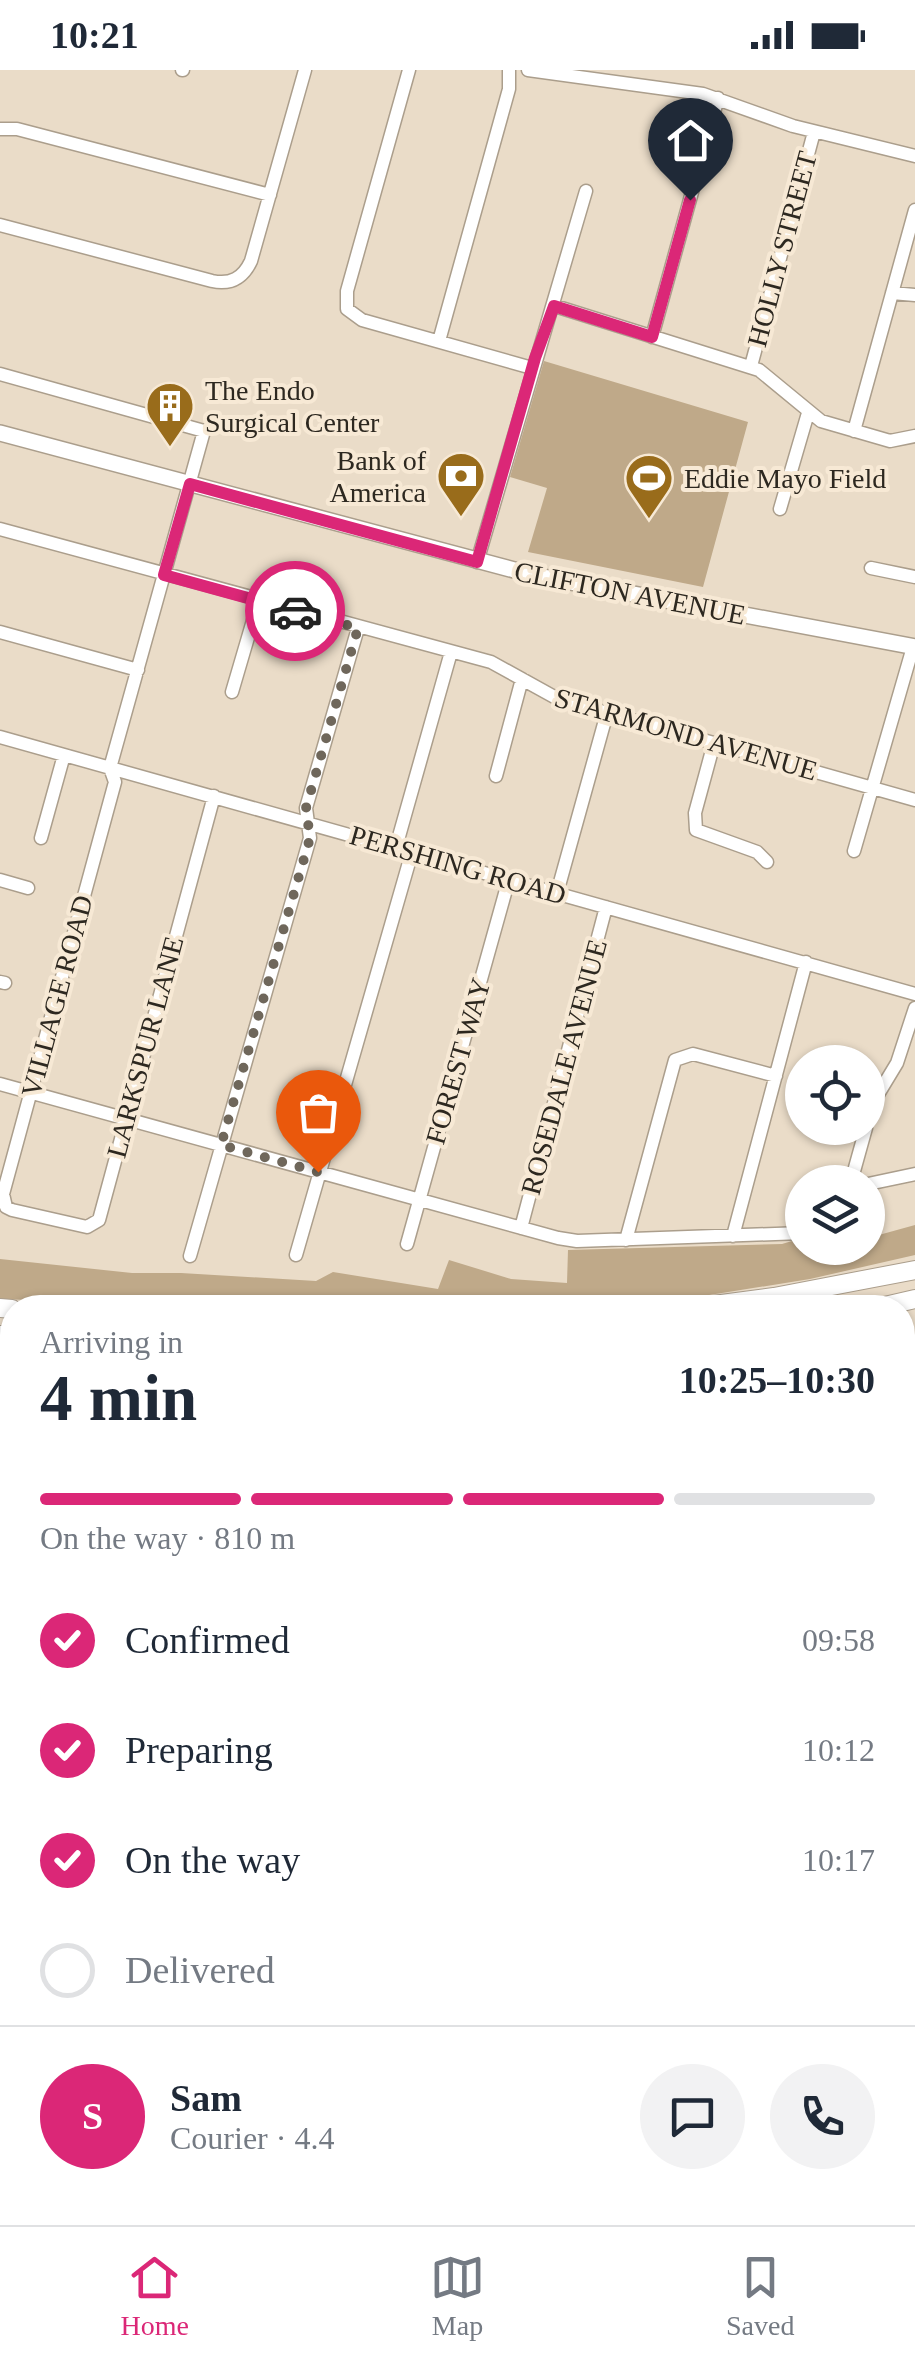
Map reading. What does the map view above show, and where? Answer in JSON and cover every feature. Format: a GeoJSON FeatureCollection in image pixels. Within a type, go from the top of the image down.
{"type":"FeatureCollection","features":[{"type":"Feature","properties":{"kind":"highway"},"geometry":{"type":"LineString","coordinates":[[784,1295],[915,1270]]}},
{"type":"Feature","properties":{"kind":"main road","name":"CLIFTON AVENUE"},"geometry":{"type":"LineString","coordinates":[[0,432],[477,562],[914,647]]}},
{"type":"Feature","properties":{"kind":"street"},"geometry":{"type":"LineString","coordinates":[[0,225],[222,283],[232,282],[248,268],[305,70]]}},
{"type":"Feature","properties":{"kind":"street"},"geometry":{"type":"LineString","coordinates":[[409,70],[347,291],[347,309],[362,320],[532,368]]}},
{"type":"Feature","properties":{"kind":"street"},"geometry":{"type":"LineString","coordinates":[[439,342],[510,89],[508,70]]}},
{"type":"Feature","properties":{"kind":"street"},"geometry":{"type":"LineString","coordinates":[[528,70],[718,98],[814,132],[915,156]]}},
{"type":"Feature","properties":{"kind":"street"},"geometry":{"type":"LineString","coordinates":[[652,337],[718,98]]}},
{"type":"Feature","properties":{"kind":"street"},"geometry":{"type":"LineString","coordinates":[[0,129],[18,129],[270,195]]}},
{"type":"Feature","properties":{"kind":"street","name":"HOLLY STREET"},"geometry":{"type":"LineString","coordinates":[[750,366],[814,132]]}},
{"type":"Feature","properties":{"kind":"street"},"geometry":{"type":"LineString","coordinates":[[477,562],[586,191]]}},
{"type":"Feature","properties":{"kind":"street"},"geometry":{"type":"LineString","coordinates":[[854,431],[915,210]]}},
{"type":"Feature","properties":{"kind":"street"},"geometry":{"type":"LineString","coordinates":[[892,293],[915,294]]}},
{"type":"Feature","properties":{"kind":"street"},"geometry":{"type":"LineString","coordinates":[[554,306],[750,366],[768,375],[821,421],[890,441],[915,436]]}},
{"type":"Feature","properties":{"kind":"street","name":"VILLAGE ROAD"},"geometry":{"type":"LineString","coordinates":[[0,374],[204,431],[110,768],[114,782],[3,1194],[6,1207],[22,1213]]}},
{"type":"Feature","properties":{"kind":"street"},"geometry":{"type":"LineString","coordinates":[[780,509],[808,412]]}},
{"type":"Feature","properties":{"kind":"street","name":"STARMOND AVENUE"},"geometry":{"type":"LineString","coordinates":[[0,530],[491,662],[544,694],[915,800]]}},
{"type":"Feature","properties":{"kind":"street"},"geometry":{"type":"LineString","coordinates":[[871,568],[915,577]]}},
{"type":"Feature","properties":{"kind":"street"},"geometry":{"type":"LineString","coordinates":[[232,692],[258,600]]}},
{"type":"Feature","properties":{"kind":"street"},"geometry":{"type":"LineString","coordinates":[[190,1256],[310,838],[306,808],[358,628]]}},
{"type":"Feature","properties":{"kind":"street"},"geometry":{"type":"LineString","coordinates":[[0,632],[138,670]]}},
{"type":"Feature","properties":{"kind":"street"},"geometry":{"type":"LineString","coordinates":[[854,851],[914,647]]}},
{"type":"Feature","properties":{"kind":"street"},"geometry":{"type":"LineString","coordinates":[[396,847],[450,652]]}},
{"type":"Feature","properties":{"kind":"street"},"geometry":{"type":"LineString","coordinates":[[496,776],[522,679]]}},
{"type":"Feature","properties":{"kind":"street"},"geometry":{"type":"LineString","coordinates":[[557,893],[606,713]]}},
{"type":"Feature","properties":{"kind":"street","name":"PERSHING ROAD"},"geometry":{"type":"LineString","coordinates":[[0,737],[915,994]]}},
{"type":"Feature","properties":{"kind":"street"},"geometry":{"type":"LineString","coordinates":[[714,744],[695,814],[696,830],[757,852],[767,862]]}},
{"type":"Feature","properties":{"kind":"street"},"geometry":{"type":"LineString","coordinates":[[41,838],[64,755]]}},
{"type":"Feature","properties":{"kind":"street","name":"LARKSPUR LANE"},"geometry":{"type":"LineString","coordinates":[[22,1213],[87,1227],[97,1223],[214,796]]}},
{"type":"Feature","properties":{"kind":"street"},"geometry":{"type":"LineString","coordinates":[[296,1255],[412,852]]}},
{"type":"Feature","properties":{"kind":"street","name":"FOREST WAY"},"geometry":{"type":"LineString","coordinates":[[407,1244],[509,879]]}},
{"type":"Feature","properties":{"kind":"street"},"geometry":{"type":"LineString","coordinates":[[0,880],[28,888]]}},
{"type":"Feature","properties":{"kind":"street","name":"ROSEDALE AVENUE"},"geometry":{"type":"LineString","coordinates":[[521,1228],[606,907]]}},
{"type":"Feature","properties":{"kind":"street"},"geometry":{"type":"LineString","coordinates":[[733,1236],[806,962]]}},
{"type":"Feature","properties":{"kind":"street"},"geometry":{"type":"LineString","coordinates":[[885,1084],[898,1064],[915,1008]]}},
{"type":"Feature","properties":{"kind":"street"},"geometry":{"type":"LineString","coordinates":[[626,1240],[675,1060],[693,1054],[776,1076]]}},
{"type":"Feature","properties":{"kind":"street"},"geometry":{"type":"LineString","coordinates":[[0,1084],[577,1242],[785,1234]]}},
{"type":"Feature","properties":{"kind":"street"},"geometry":{"type":"LineString","coordinates":[[885,1180],[915,1174]]}},
{"type":"Feature","properties":{"kind":"shaded area"},"geometry":{"type":"Polygon","coordinates":[[[544,361],[748,422],[703,587],[528,552],[547,488],[510,477],[544,361]]]}},
{"type":"Feature","properties":{"kind":"shaded area"},"geometry":{"type":"Polygon","coordinates":[[[915,1225],[915,1255],[885,1262],[885,1233],[915,1225]]]}},
{"type":"Feature","properties":{"kind":"shaded area"},"geometry":{"type":"Polygon","coordinates":[[[785,1243],[785,1265],[871,1265],[709,1295],[0,1295],[0,1259],[132,1273],[316,1281],[333,1272],[438,1289],[449,1260],[511,1279],[567,1283],[568,1250],[785,1243]]]}},
{"type":"Feature","properties":{"kind":"way so far"},"geometry":{"type":"LineString","coordinates":[[295,611],[358,628],[306,808],[310,838],[221,1145],[318,1172]]}},
{"type":"Feature","properties":{"kind":"place","name":"The Endo Surgical Center"},"geometry":{"type":"Point","coordinates":[170,448]}},
{"type":"Feature","properties":{"kind":"place","name":"Bank of America"},"geometry":{"type":"Point","coordinates":[461,518]}},
{"type":"Feature","properties":{"kind":"place","name":"Eddie Mayo Field"},"geometry":{"type":"Point","coordinates":[649,520]}},
{"type":"Feature","properties":{"kind":"route"},"geometry":{"type":"LineString","coordinates":[[295,611],[164,575],[190,484],[477,562],[535,358],[554,306],[652,337],[690,200]]}}]}
